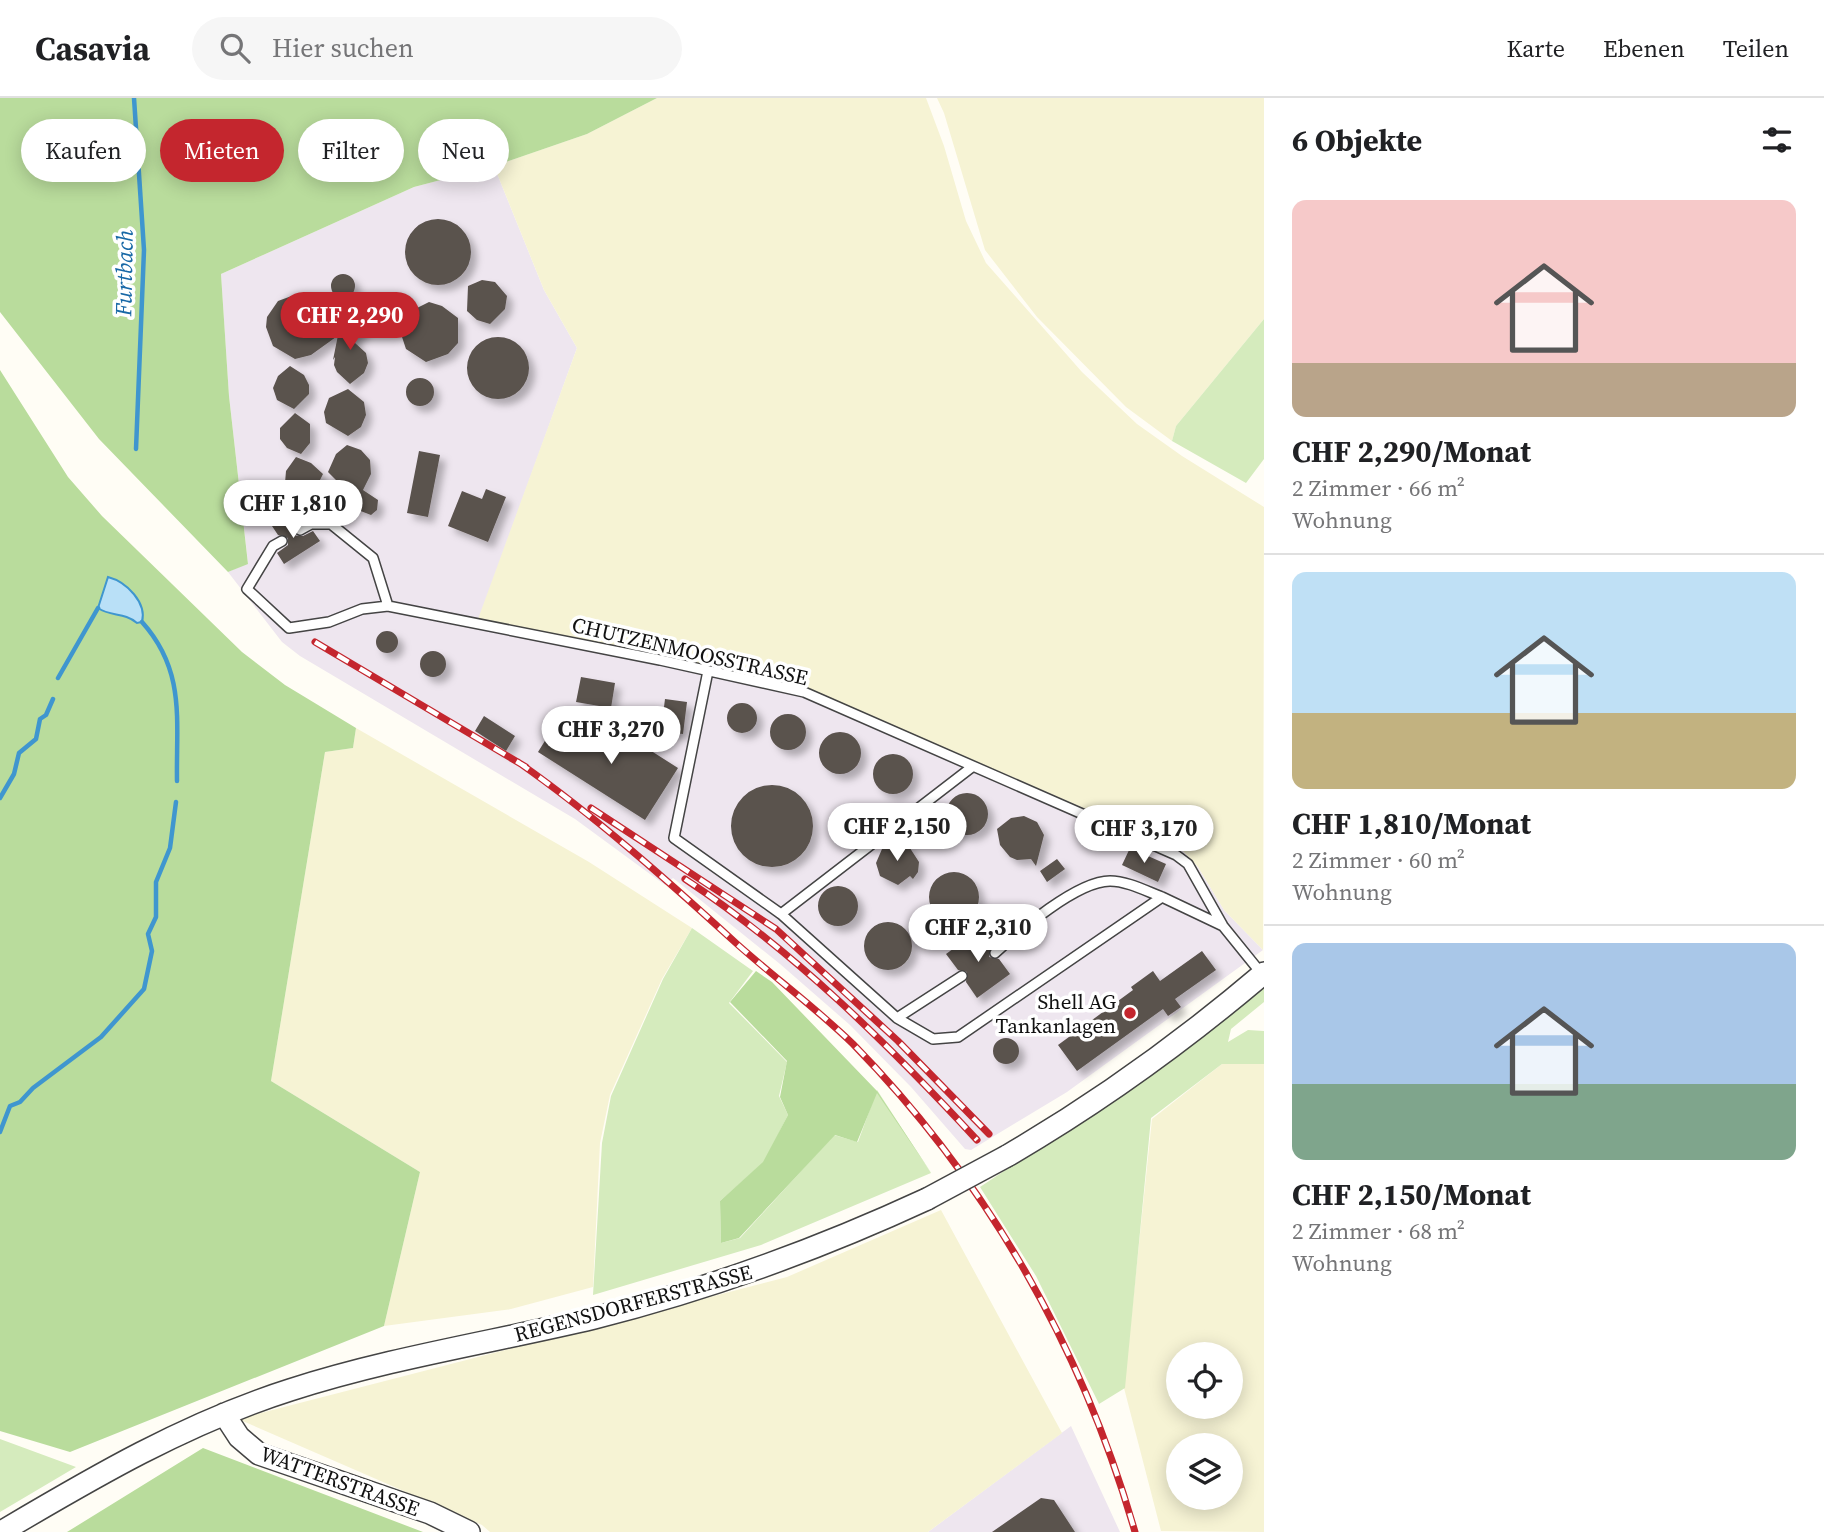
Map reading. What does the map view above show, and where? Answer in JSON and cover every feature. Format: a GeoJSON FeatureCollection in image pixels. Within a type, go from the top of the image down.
{"type":"FeatureCollection","features":[{"type":"Feature","properties":{"kind":"street","name":"REGENSDORFERSTRASSE"},"geometry":{"type":"LineString","coordinates":[[1,1532],[144,1450],[224,1414],[320,1381],[596,1317],[691,1292],[788,1258],[927,1199],[1007,1156],[1084,1109],[1150,1062],[1263,974]]}},
{"type":"Feature","properties":{"kind":"street","name":"WATTERSTRASSE"},"geometry":{"type":"LineString","coordinates":[[224,1414],[239,1437],[258,1454],[439,1516],[469,1532]]}},
{"type":"Feature","properties":{"kind":"lane"},"geometry":{"type":"LineString","coordinates":[[299,530],[311,524],[331,524],[373,558],[387,606]]}},
{"type":"Feature","properties":{"kind":"lane","name":"CHUTZENMOOSSTRASSE"},"geometry":{"type":"LineString","coordinates":[[282,541],[273,546],[247,589],[289,628],[329,622],[362,609],[387,606],[804,692],[1176,855],[1188,864],[1223,926],[1263,974]]}},
{"type":"Feature","properties":{"kind":"lane"},"geometry":{"type":"LineString","coordinates":[[708,671],[674,838],[781,914],[897,1018],[933,1039],[958,1037],[1162,897]]}},
{"type":"Feature","properties":{"kind":"lane"},"geometry":{"type":"LineString","coordinates":[[781,914],[972,767]]}},
{"type":"Feature","properties":{"kind":"lane"},"geometry":{"type":"LineString","coordinates":[[995,953],[1030,921],[1092,884],[1110,881],[1162,897],[1223,926]]}},
{"type":"Feature","properties":{"kind":"lane"},"geometry":{"type":"LineString","coordinates":[[897,1018],[962,976]]}},
{"type":"Feature","properties":{"kind":"shaded area"},"geometry":{"type":"Polygon","coordinates":[[[657,98],[926,98],[944,146],[966,221],[986,263],[1082,372],[1137,424],[1182,456],[1264,507],[1263,950],[1224,910],[1198,867],[1183,851],[804,687],[478,619],[577,348],[544,290],[500,182],[509,182],[509,161],[587,134],[657,98]]]}},
{"type":"Feature","properties":{"kind":"shaded area"},"geometry":{"type":"Polygon","coordinates":[[[937,98],[1264,98],[1264,319],[1176,426],[1172,441],[1126,407],[1037,317],[985,250],[944,113],[937,98]]]}},
{"type":"Feature","properties":{"kind":"shaded area"},"geometry":{"type":"Polygon","coordinates":[[[433,182],[500,182],[544,290],[577,348],[479,619],[804,687],[1183,851],[1198,867],[1224,910],[1263,950],[1067,1092],[971,1150],[965,1149],[911,1087],[850,1025],[780,964],[673,878],[665,885],[575,819],[300,656],[282,642],[228,572],[248,563],[229,396],[221,274],[414,187],[433,182]]]}},
{"type":"Feature","properties":{"kind":"shaded area"},"geometry":{"type":"Polygon","coordinates":[[[356,728],[589,862],[692,928],[662,979],[610,1095],[600,1143],[593,1287],[511,1309],[384,1326],[420,1172],[271,1081],[325,752],[353,748],[356,728]]]}},
{"type":"Feature","properties":{"kind":"shaded area"},"geometry":{"type":"Polygon","coordinates":[[[1222,1064],[1264,1064],[1264,1532],[1161,1531],[1124,1388],[1152,1119],[1222,1064]]]}},
{"type":"Feature","properties":{"kind":"shaded area"},"geometry":{"type":"Polygon","coordinates":[[[941,1210],[1062,1433],[928,1532],[490,1532],[482,1525],[238,1419],[787,1277],[941,1210]]]}},
{"type":"Feature","properties":{"kind":"shaded area"},"geometry":{"type":"Polygon","coordinates":[[[1071,1426],[1120,1532],[928,1532],[1071,1426]]]}},
{"type":"Feature","properties":{"kind":"green space"},"geometry":{"type":"Polygon","coordinates":[[[0,98],[657,98],[587,134],[509,161],[509,119],[418,119],[418,182],[433,182],[414,187],[221,274],[229,396],[248,564],[228,572],[99,439],[0,312],[0,98]]]}},
{"type":"Feature","properties":{"kind":"green space"},"geometry":{"type":"Polygon","coordinates":[[[1264,319],[1264,459],[1246,483],[1172,441],[1176,426],[1264,319]]]}},
{"type":"Feature","properties":{"kind":"green space"},"geometry":{"type":"Polygon","coordinates":[[[0,370],[68,477],[102,516],[242,652],[285,685],[356,728],[353,748],[325,752],[271,1081],[420,1172],[384,1326],[70,1452],[0,1431],[0,370]]]}},
{"type":"Feature","properties":{"kind":"green space"},"geometry":{"type":"Polygon","coordinates":[[[692,928],[753,971],[729,1003],[787,1062],[779,1096],[788,1115],[764,1162],[720,1201],[721,1243],[740,1238],[834,1135],[858,1142],[877,1090],[931,1173],[761,1245],[593,1295],[602,1143],[611,1096],[663,979],[692,928]]]}},
{"type":"Feature","properties":{"kind":"green space"},"geometry":{"type":"Polygon","coordinates":[[[756,971],[772,982],[877,1091],[932,1174],[877,1093],[857,1142],[835,1135],[739,1238],[721,1243],[720,1201],[763,1162],[788,1115],[780,1097],[787,1061],[730,1002],[756,971]]]}},
{"type":"Feature","properties":{"kind":"green space"},"geometry":{"type":"Polygon","coordinates":[[[1264,982],[1264,1002],[1231,1029],[1228,1042],[1248,1030],[1264,1031],[1264,1064],[1222,1064],[1151,1118],[1125,1388],[1099,1404],[1036,1276],[980,1187],[1152,1073],[1264,982]]]}},
{"type":"Feature","properties":{"kind":"green space"},"geometry":{"type":"Polygon","coordinates":[[[0,1439],[76,1467],[0,1512],[0,1439]]]}},
{"type":"Feature","properties":{"kind":"green space"},"geometry":{"type":"Polygon","coordinates":[[[203,1448],[423,1532],[67,1532],[203,1448]]]}},
{"type":"Feature","properties":{"kind":"water"},"geometry":{"type":"Polygon","coordinates":[[[108,577],[122,583],[134,594],[143,615],[142,622],[137,623],[98,608],[108,577]]]}},
{"type":"Feature","properties":{"kind":"building"},"geometry":{"type":"Polygon","coordinates":[[[438,219],[451,222],[461,229],[468,239],[471,252],[468,265],[461,275],[451,282],[438,285],[425,282],[415,275],[408,265],[405,252],[408,239],[415,229],[425,222],[438,219]]]}},
{"type":"Feature","properties":{"kind":"building"},"geometry":{"type":"Polygon","coordinates":[[[343,274],[352,277],[355,286],[352,295],[343,298],[334,295],[331,286],[334,277],[343,274]]]}},
{"type":"Feature","properties":{"kind":"building"},"geometry":{"type":"Polygon","coordinates":[[[482,280],[495,282],[507,296],[505,309],[490,324],[477,320],[467,311],[468,286],[482,280]]]}},
{"type":"Feature","properties":{"kind":"building"},"geometry":{"type":"Polygon","coordinates":[[[297,294],[322,304],[325,311],[321,313],[326,314],[336,337],[311,355],[295,359],[273,346],[266,327],[267,317],[278,301],[297,294]]]}},
{"type":"Feature","properties":{"kind":"building"},"geometry":{"type":"Polygon","coordinates":[[[429,302],[442,306],[458,318],[458,343],[448,354],[426,362],[406,349],[400,331],[407,313],[429,302]]]}},
{"type":"Feature","properties":{"kind":"building"},"geometry":{"type":"Polygon","coordinates":[[[351,316],[363,323],[362,333],[354,342],[366,353],[368,363],[364,373],[350,384],[337,372],[335,357],[333,360],[339,330],[351,316]]]}},
{"type":"Feature","properties":{"kind":"building"},"geometry":{"type":"Polygon","coordinates":[[[492,337],[504,337],[520,346],[527,356],[527,380],[520,390],[504,399],[492,399],[481,394],[472,385],[467,374],[467,362],[472,351],[481,342],[492,337]]]}},
{"type":"Feature","properties":{"kind":"building"},"geometry":{"type":"Polygon","coordinates":[[[290,366],[304,375],[309,385],[309,394],[294,409],[277,400],[273,388],[278,376],[290,366]]]}},
{"type":"Feature","properties":{"kind":"building"},"geometry":{"type":"Polygon","coordinates":[[[420,378],[430,382],[434,392],[430,402],[420,406],[410,402],[406,392],[410,382],[420,378]]]}},
{"type":"Feature","properties":{"kind":"building"},"geometry":{"type":"Polygon","coordinates":[[[348,389],[364,402],[366,415],[361,427],[348,436],[326,423],[324,412],[329,398],[348,389]]]}},
{"type":"Feature","properties":{"kind":"building"},"geometry":{"type":"Polygon","coordinates":[[[295,413],[310,424],[310,443],[301,454],[287,448],[280,439],[280,428],[295,413]]]}},
{"type":"Feature","properties":{"kind":"building"},"geometry":{"type":"Polygon","coordinates":[[[347,445],[361,450],[370,460],[371,474],[363,490],[378,500],[377,510],[371,515],[358,510],[356,503],[359,491],[343,487],[328,472],[336,454],[347,445]]]}},
{"type":"Feature","properties":{"kind":"building"},"geometry":{"type":"Polygon","coordinates":[[[419,451],[440,455],[428,517],[407,513],[419,451]]]}},
{"type":"Feature","properties":{"kind":"building"},"geometry":{"type":"Polygon","coordinates":[[[296,457],[311,463],[323,474],[316,488],[308,494],[291,492],[285,483],[286,471],[296,457]]]}},
{"type":"Feature","properties":{"kind":"building"},"geometry":{"type":"Polygon","coordinates":[[[486,489],[506,497],[488,542],[448,526],[462,491],[482,499],[486,489]]]}},
{"type":"Feature","properties":{"kind":"building"},"geometry":{"type":"Polygon","coordinates":[[[290,515],[296,524],[293,531],[296,536],[313,531],[320,541],[284,564],[277,553],[288,545],[288,538],[278,535],[272,526],[290,515]]]}},
{"type":"Feature","properties":{"kind":"building"},"geometry":{"type":"Polygon","coordinates":[[[383,631],[391,631],[398,638],[398,646],[391,653],[383,653],[376,646],[376,638],[383,631]]]}},
{"type":"Feature","properties":{"kind":"building"},"geometry":{"type":"Polygon","coordinates":[[[433,651],[442,655],[446,664],[442,673],[433,677],[424,673],[420,664],[424,655],[433,651]]]}},
{"type":"Feature","properties":{"kind":"building"},"geometry":{"type":"Polygon","coordinates":[[[581,677],[615,683],[611,708],[576,702],[581,677]]]}},
{"type":"Feature","properties":{"kind":"building"},"geometry":{"type":"Polygon","coordinates":[[[665,699],[687,702],[683,734],[661,731],[665,699]]]}},
{"type":"Feature","properties":{"kind":"building"},"geometry":{"type":"Polygon","coordinates":[[[742,703],[752,708],[757,718],[752,728],[742,733],[732,728],[727,718],[732,708],[742,703]]]}},
{"type":"Feature","properties":{"kind":"building"},"geometry":{"type":"Polygon","coordinates":[[[788,714],[801,719],[806,732],[801,745],[788,750],[775,745],[770,732],[775,719],[788,714]]]}},
{"type":"Feature","properties":{"kind":"building"},"geometry":{"type":"Polygon","coordinates":[[[561,715],[613,748],[623,733],[678,768],[645,820],[538,752],[561,715]]]}},
{"type":"Feature","properties":{"kind":"building"},"geometry":{"type":"Polygon","coordinates":[[[484,716],[515,736],[506,751],[475,731],[484,716]]]}},
{"type":"Feature","properties":{"kind":"building"},"geometry":{"type":"Polygon","coordinates":[[[840,732],[855,738],[861,753],[855,768],[840,774],[825,768],[819,753],[825,738],[840,732]]]}},
{"type":"Feature","properties":{"kind":"building"},"geometry":{"type":"Polygon","coordinates":[[[893,754],[901,755],[907,760],[912,766],[912,782],[907,788],[901,793],[893,794],[885,793],[879,788],[874,782],[873,774],[874,766],[879,760],[885,755],[893,754]]]}},
{"type":"Feature","properties":{"kind":"building"},"geometry":{"type":"Polygon","coordinates":[[[772,785],[788,788],[801,797],[810,810],[813,826],[810,842],[801,855],[788,864],[772,867],[756,864],[743,855],[734,842],[731,826],[734,810],[743,797],[756,788],[772,785]]]}},
{"type":"Feature","properties":{"kind":"building"},"geometry":{"type":"Polygon","coordinates":[[[967,793],[982,799],[988,814],[982,829],[967,835],[952,829],[946,814],[952,799],[967,793]]]}},
{"type":"Feature","properties":{"kind":"building"},"geometry":{"type":"Polygon","coordinates":[[[1024,816],[1037,822],[1044,835],[1036,866],[1031,859],[1017,860],[1010,857],[1000,845],[997,829],[1011,818],[1024,816]]]}},
{"type":"Feature","properties":{"kind":"building"},"geometry":{"type":"Polygon","coordinates":[[[894,842],[908,845],[919,862],[918,872],[913,879],[910,876],[898,885],[880,876],[876,863],[882,849],[894,842]]]}},
{"type":"Feature","properties":{"kind":"building"},"geometry":{"type":"Polygon","coordinates":[[[1130,848],[1166,864],[1158,882],[1122,865],[1130,848]]]}},
{"type":"Feature","properties":{"kind":"building"},"geometry":{"type":"Polygon","coordinates":[[[1057,859],[1065,869],[1047,882],[1040,871],[1057,859]]]}},
{"type":"Feature","properties":{"kind":"building"},"geometry":{"type":"Polygon","coordinates":[[[954,872],[972,879],[979,897],[972,915],[954,922],[936,915],[929,897],[936,879],[954,872]]]}},
{"type":"Feature","properties":{"kind":"building"},"geometry":{"type":"Polygon","coordinates":[[[838,886],[846,887],[852,892],[857,898],[857,914],[852,920],[846,925],[838,926],[830,925],[824,920],[819,914],[818,906],[819,898],[824,892],[830,887],[838,886]]]}},
{"type":"Feature","properties":{"kind":"building"},"geometry":{"type":"Polygon","coordinates":[[[888,922],[905,929],[912,946],[905,963],[888,970],[871,963],[864,946],[871,929],[888,922]]]}},
{"type":"Feature","properties":{"kind":"building"},"geometry":{"type":"Polygon","coordinates":[[[979,930],[991,947],[989,957],[999,959],[1010,974],[977,998],[966,982],[967,972],[958,970],[946,954],[979,930]]]}},
{"type":"Feature","properties":{"kind":"building","name":"Shell AG Tankanlagen"},"geometry":{"type":"Polygon","coordinates":[[[1202,951],[1216,970],[1175,999],[1181,1007],[1168,1016],[1163,1009],[1077,1071],[1058,1045],[1133,990],[1131,987],[1153,971],[1160,981],[1202,951]]]}},
{"type":"Feature","properties":{"kind":"building"},"geometry":{"type":"Polygon","coordinates":[[[1006,1038],[1015,1042],[1019,1051],[1015,1060],[1006,1064],[997,1060],[993,1051],[997,1042],[1006,1038]]]}},
{"type":"Feature","properties":{"kind":"building"},"geometry":{"type":"Polygon","coordinates":[[[1041,1498],[1054,1500],[1075,1532],[992,1532],[1041,1498]]]}},
{"type":"Feature","properties":{"kind":"waterway","name":"Furtbach"},"geometry":{"type":"LineString","coordinates":[[134,98],[144,250],[136,449]]}},
{"type":"Feature","properties":{"kind":"waterway","name":"Furtbach"},"geometry":{"type":"LineString","coordinates":[[58,678],[98,608]]}},
{"type":"Feature","properties":{"kind":"waterway"},"geometry":{"type":"LineString","coordinates":[[142,622],[156,640],[172,678],[177,717],[177,781]]}},
{"type":"Feature","properties":{"kind":"waterway"},"geometry":{"type":"LineString","coordinates":[[0,798],[14,774],[19,753],[36,739],[40,719],[46,715],[53,699]]}},
{"type":"Feature","properties":{"kind":"waterway"},"geometry":{"type":"LineString","coordinates":[[0,1132],[10,1106],[20,1102],[33,1088],[101,1037],[144,989],[152,951],[148,934],[156,917],[156,882],[170,848],[176,802]]}},
{"type":"Feature","properties":{"kind":"railway"},"geometry":{"type":"LineString","coordinates":[[315,642],[526,767]]}},
{"type":"Feature","properties":{"kind":"railway"},"geometry":{"type":"LineString","coordinates":[[518,762],[630,849],[839,1031],[901,1097],[946,1152],[987,1210],[1058,1332],[1113,1464],[1135,1532]]}},
{"type":"Feature","properties":{"kind":"railway"},"geometry":{"type":"LineString","coordinates":[[591,808],[776,929],[898,1041],[989,1134]]}},
{"type":"Feature","properties":{"kind":"railway"},"geometry":{"type":"LineString","coordinates":[[685,879],[764,937],[838,1000],[977,1140]]}},
{"type":"Feature","properties":{"kind":"place","name":"Shell AG Tankanlagen"},"geometry":{"type":"Point","coordinates":[1130,1013]}}]}
